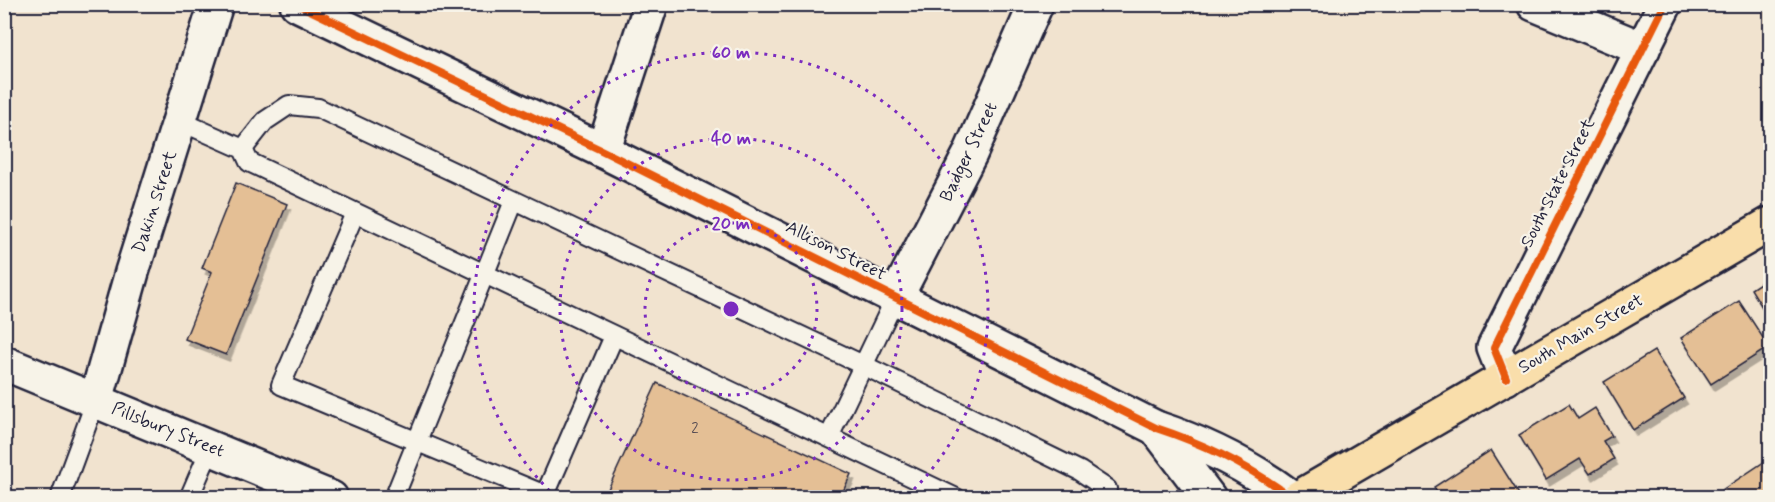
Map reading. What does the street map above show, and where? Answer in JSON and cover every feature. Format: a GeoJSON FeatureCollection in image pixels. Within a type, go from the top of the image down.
{"type":"FeatureCollection","features":[{"type":"Feature","properties":{"kind":"main road","name":"South Main Street"},"geometry":{"type":"LineString","coordinates":[[1298,498],[1770,224]]}},
{"type":"Feature","properties":{"kind":"street","name":"Dakin Street"},"geometry":{"type":"LineString","coordinates":[[96,400],[132,272],[216,4]]}},
{"type":"Feature","properties":{"kind":"street","name":"Allison Street"},"geometry":{"type":"LineString","coordinates":[[297,4],[603,151],[1156,428],[1196,441],[1268,480],[1292,498]]}},
{"type":"Feature","properties":{"kind":"street"},"geometry":{"type":"LineString","coordinates":[[603,151],[651,4]]}},
{"type":"Feature","properties":{"kind":"street","name":"Badger Street"},"geometry":{"type":"LineString","coordinates":[[896,297],[970,154],[1036,4]]}},
{"type":"Feature","properties":{"kind":"street"},"geometry":{"type":"LineString","coordinates":[[1534,4],[1643,49]]}},
{"type":"Feature","properties":{"kind":"street","name":"South State Street"},"geometry":{"type":"LineString","coordinates":[[1506,378],[1494,348],[1665,4]]}},
{"type":"Feature","properties":{"kind":"street","name":"Pillsbury Street"},"geometry":{"type":"LineString","coordinates":[[4,363],[211,447],[323,496]]}},
{"type":"Feature","properties":{"kind":"street","name":"Allison Street"},"geometry":{"type":"LineString","coordinates":[[1156,428],[1209,498]]}},
{"type":"Feature","properties":{"kind":"lane"},"geometry":{"type":"LineString","coordinates":[[243,149],[265,121],[289,105],[318,108],[865,366],[1080,471],[1107,489],[1101,498]]}},
{"type":"Feature","properties":{"kind":"lane"},"geometry":{"type":"LineString","coordinates":[[180,121],[243,149],[249,162],[956,498]]}},
{"type":"Feature","properties":{"kind":"lane"},"geometry":{"type":"LineString","coordinates":[[394,498],[514,201]]}},
{"type":"Feature","properties":{"kind":"lane"},"geometry":{"type":"LineString","coordinates":[[355,213],[281,385],[545,495],[614,336]]}},
{"type":"Feature","properties":{"kind":"lane"},"geometry":{"type":"LineString","coordinates":[[829,437],[865,366],[896,297]]}},
{"type":"Feature","properties":{"kind":"lane"},"geometry":{"type":"LineString","coordinates":[[60,498],[96,400]]}},
{"type":"Feature","properties":{"kind":"lane"},"geometry":{"type":"LineString","coordinates":[[189,498],[211,447]]}},
{"type":"Feature","properties":{"kind":"building"},"geometry":{"type":"Polygon","coordinates":[[[236,183],[287,204],[226,355],[185,339],[212,272],[202,268],[236,183]]]}},
{"type":"Feature","properties":{"kind":"building"},"geometry":{"type":"Polygon","coordinates":[[[1770,264],[1770,320],[1751,289],[1768,278],[1763,269],[1770,264]]]}},
{"type":"Feature","properties":{"kind":"building"},"geometry":{"type":"Polygon","coordinates":[[[1739,301],[1769,347],[1711,384],[1681,338],[1739,301]]]}},
{"type":"Feature","properties":{"kind":"building"},"geometry":{"type":"Polygon","coordinates":[[[1654,351],[1684,398],[1633,430],[1604,382],[1654,351]]]}},
{"type":"Feature","properties":{"kind":"building"},"geometry":{"type":"Polygon","coordinates":[[[657,383],[851,474],[840,498],[604,498],[657,383]]]}},
{"type":"Feature","properties":{"kind":"building"},"geometry":{"type":"Polygon","coordinates":[[[1569,404],[1578,419],[1595,408],[1612,436],[1603,441],[1614,459],[1590,474],[1580,459],[1546,480],[1519,435],[1569,404]]]}},
{"type":"Feature","properties":{"kind":"building"},"geometry":{"type":"Polygon","coordinates":[[[1491,450],[1520,496],[1440,498],[1434,487],[1491,450]]]}},
{"type":"Feature","properties":{"kind":"building"},"geometry":{"type":"Polygon","coordinates":[[[1770,458],[1770,498],[1710,498],[1770,458]]]}},
{"type":"Feature","properties":{"kind":"cycle path"},"geometry":{"type":"LineString","coordinates":[[297,4],[603,151],[1156,428],[1227,457],[1292,498]]}},
{"type":"Feature","properties":{"kind":"cycle path"},"geometry":{"type":"LineString","coordinates":[[1506,378],[1494,348],[1665,4]]}}]}
